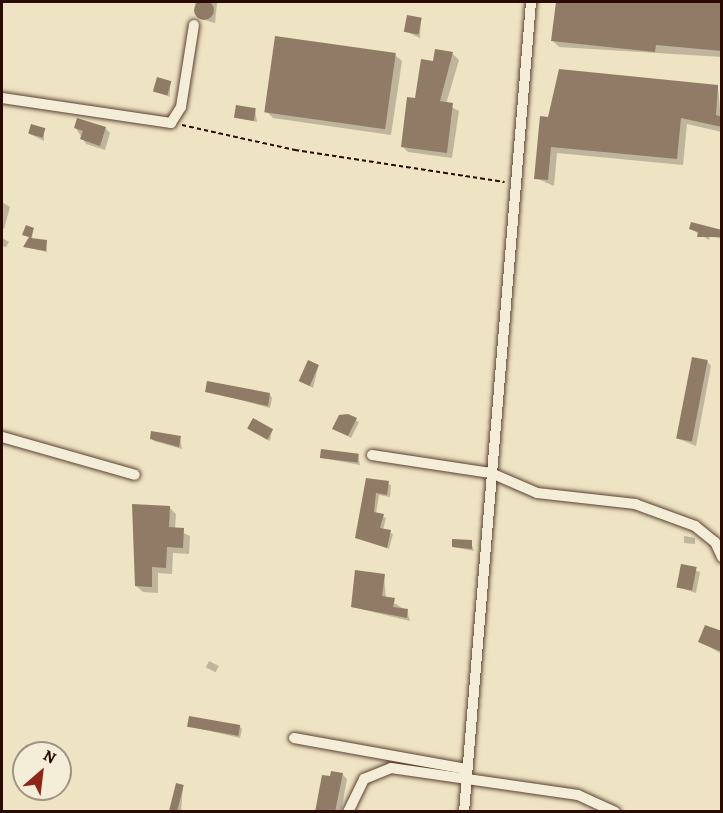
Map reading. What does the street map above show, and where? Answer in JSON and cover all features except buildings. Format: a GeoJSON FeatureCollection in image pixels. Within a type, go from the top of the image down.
{"type":"FeatureCollection","features":[{"type":"Feature","properties":{"kind":"street"},"geometry":{"type":"LineString","coordinates":[[464,812],[531,2]]}},
{"type":"Feature","properties":{"kind":"street"},"geometry":{"type":"LineString","coordinates":[[2,98],[171,123],[182,106],[194,25]]}},
{"type":"Feature","properties":{"kind":"street"},"geometry":{"type":"LineString","coordinates":[[2,437],[135,475]]}},
{"type":"Feature","properties":{"kind":"street"},"geometry":{"type":"LineString","coordinates":[[372,455],[491,473],[537,493],[624,502],[670,514],[710,537],[722,557]]}},
{"type":"Feature","properties":{"kind":"street"},"geometry":{"type":"LineString","coordinates":[[294,738],[578,795],[615,812]]}},
{"type":"Feature","properties":{"kind":"street"},"geometry":{"type":"LineString","coordinates":[[348,812],[360,784],[376,771],[466,773]]}},
{"type":"Feature","properties":{"kind":"path"},"geometry":{"type":"LineString","coordinates":[[171,123],[296,150],[517,184]]}}]}
